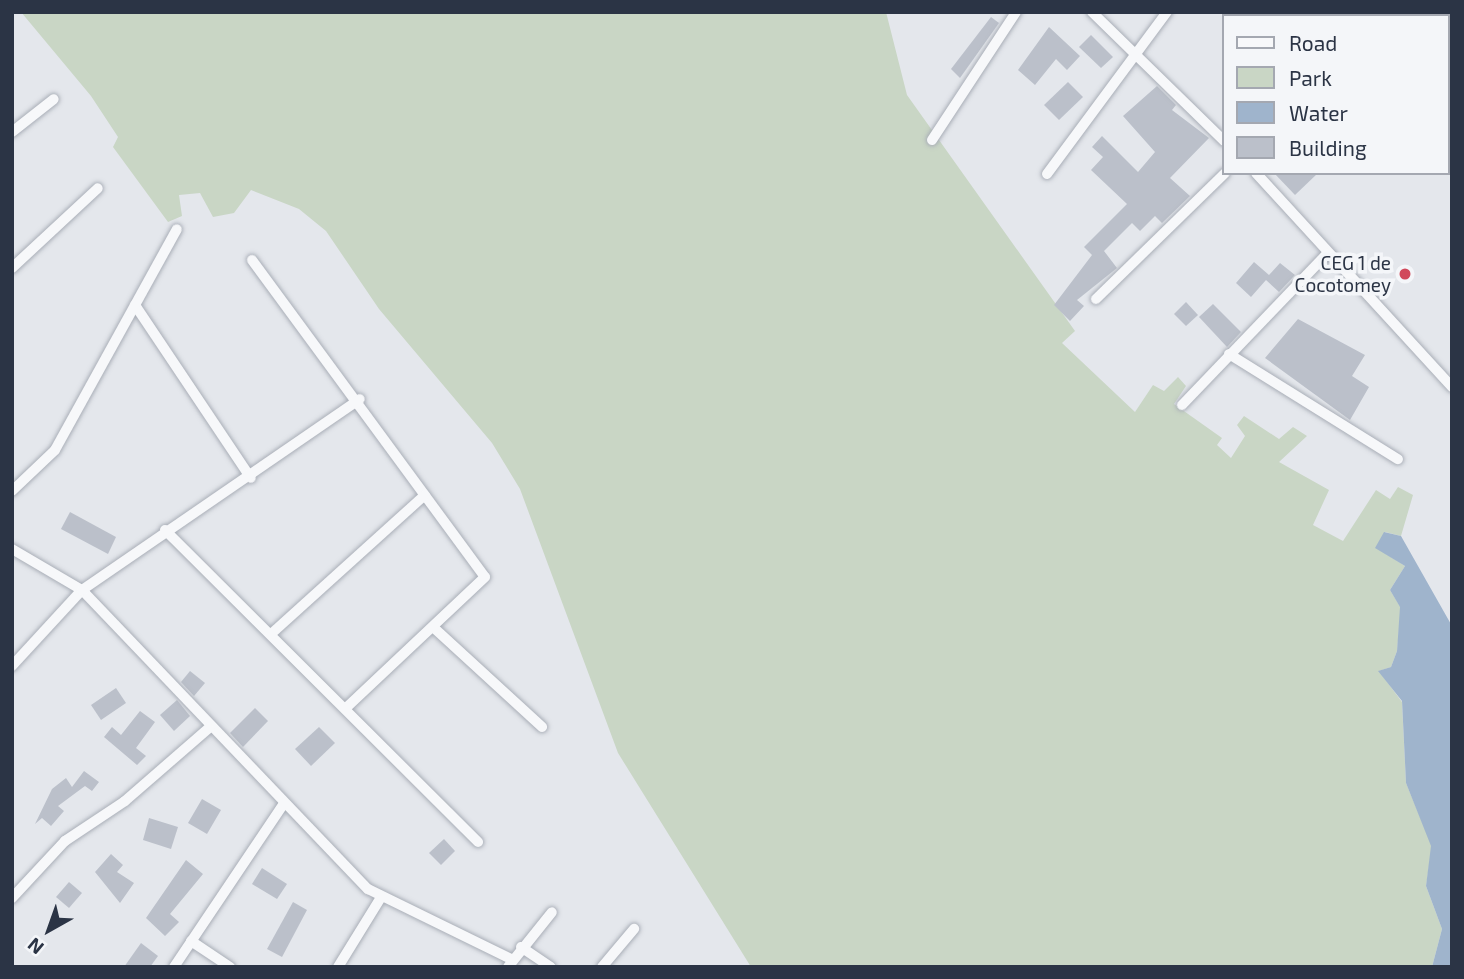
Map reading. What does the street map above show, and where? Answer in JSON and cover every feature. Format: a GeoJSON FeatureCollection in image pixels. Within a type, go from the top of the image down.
{"type":"FeatureCollection","features":[{"type":"Feature","properties":{"kind":"street"},"geometry":{"type":"LineString","coordinates":[[932,140],[1016,12]]}},
{"type":"Feature","properties":{"kind":"street"},"geometry":{"type":"LineString","coordinates":[[1092,12],[1136,58],[1222,139]]}},
{"type":"Feature","properties":{"kind":"street"},"geometry":{"type":"LineString","coordinates":[[1047,174],[1136,58],[1167,12]]}},
{"type":"Feature","properties":{"kind":"street"},"geometry":{"type":"LineString","coordinates":[[12,132],[54,99]]}},
{"type":"Feature","properties":{"kind":"street"},"geometry":{"type":"LineString","coordinates":[[1096,299],[1223,175]]}},
{"type":"Feature","properties":{"kind":"street"},"geometry":{"type":"LineString","coordinates":[[1258,175],[1327,254],[1452,387]]}},
{"type":"Feature","properties":{"kind":"street"},"geometry":{"type":"LineString","coordinates":[[12,268],[97,188]]}},
{"type":"Feature","properties":{"kind":"street"},"geometry":{"type":"LineString","coordinates":[[12,491],[55,450],[177,229]]}},
{"type":"Feature","properties":{"kind":"street"},"geometry":{"type":"LineString","coordinates":[[1182,405],[1327,254]]}},
{"type":"Feature","properties":{"kind":"street"},"geometry":{"type":"LineString","coordinates":[[252,260],[360,399],[485,577],[345,709]]}},
{"type":"Feature","properties":{"kind":"street"},"geometry":{"type":"LineString","coordinates":[[135,305],[251,478]]}},
{"type":"Feature","properties":{"kind":"street"},"geometry":{"type":"LineString","coordinates":[[1229,354],[1398,459]]}},
{"type":"Feature","properties":{"kind":"street"},"geometry":{"type":"LineString","coordinates":[[12,666],[82,590],[165,530],[251,478],[360,399]]}},
{"type":"Feature","properties":{"kind":"street"},"geometry":{"type":"LineString","coordinates":[[271,634],[425,495]]}},
{"type":"Feature","properties":{"kind":"street"},"geometry":{"type":"LineString","coordinates":[[165,530],[478,842]]}},
{"type":"Feature","properties":{"kind":"street"},"geometry":{"type":"LineString","coordinates":[[12,549],[82,590],[209,728],[380,899],[510,963],[552,912]]}},
{"type":"Feature","properties":{"kind":"street"},"geometry":{"type":"LineString","coordinates":[[433,627],[542,727]]}},
{"type":"Feature","properties":{"kind":"street"},"geometry":{"type":"LineString","coordinates":[[12,898],[65,841],[125,801],[209,728]]}},
{"type":"Feature","properties":{"kind":"street"},"geometry":{"type":"LineString","coordinates":[[174,967],[284,803]]}},
{"type":"Feature","properties":{"kind":"street"},"geometry":{"type":"LineString","coordinates":[[338,967],[380,899]]}},
{"type":"Feature","properties":{"kind":"street"},"geometry":{"type":"LineString","coordinates":[[602,967],[634,929]]}},
{"type":"Feature","properties":{"kind":"street"},"geometry":{"type":"LineString","coordinates":[[191,941],[230,967]]}},
{"type":"Feature","properties":{"kind":"street"},"geometry":{"type":"LineString","coordinates":[[521,947],[551,967]]}},
{"type":"Feature","properties":{"kind":"green space"},"geometry":{"type":"Polygon","coordinates":[[[21,12],[886,12],[907,95],[1075,331],[1062,343],[1135,412],[1153,385],[1164,391],[1178,377],[1186,386],[1174,404],[1222,438],[1217,445],[1231,458],[1245,436],[1237,425],[1244,416],[1279,439],[1293,427],[1307,436],[1279,462],[1329,490],[1313,525],[1343,541],[1376,490],[1390,499],[1398,487],[1413,495],[1401,536],[1385,532],[1386,554],[1405,566],[1390,590],[1401,608],[1397,651],[1391,667],[1379,671],[1402,702],[1406,783],[1432,846],[1426,886],[1442,929],[1432,967],[751,967],[618,753],[520,489],[492,443],[379,309],[326,231],[299,209],[251,190],[234,213],[213,217],[200,193],[179,195],[182,216],[168,222],[113,147],[118,137],[91,96],[21,12]]]}},
{"type":"Feature","properties":{"kind":"water"},"geometry":{"type":"Polygon","coordinates":[[[1384,532],[1401,536],[1452,626],[1452,967],[1432,967],[1442,929],[1426,886],[1431,846],[1406,783],[1402,701],[1378,671],[1391,667],[1397,651],[1400,607],[1390,590],[1405,566],[1375,548],[1384,532]]]}},
{"type":"Feature","properties":{"kind":"building"},"geometry":{"type":"Polygon","coordinates":[[[991,17],[999,23],[960,78],[951,69],[991,17]]]}},
{"type":"Feature","properties":{"kind":"building"},"geometry":{"type":"Polygon","coordinates":[[[1049,27],[1080,56],[1067,70],[1056,59],[1035,85],[1018,70],[1049,27]]]}},
{"type":"Feature","properties":{"kind":"building"},"geometry":{"type":"Polygon","coordinates":[[[1091,35],[1113,57],[1101,68],[1079,47],[1091,35]]]}},
{"type":"Feature","properties":{"kind":"building"},"geometry":{"type":"Polygon","coordinates":[[[1068,82],[1083,97],[1059,120],[1044,105],[1068,82]]]}},
{"type":"Feature","properties":{"kind":"building"},"geometry":{"type":"Polygon","coordinates":[[[1157,86],[1176,105],[1172,110],[1209,138],[1170,178],[1190,196],[1162,223],[1155,216],[1140,231],[1132,223],[1104,251],[1117,268],[1077,300],[1084,306],[1070,321],[1054,305],[1092,255],[1084,247],[1127,204],[1091,170],[1103,157],[1092,147],[1102,136],[1138,172],[1155,152],[1123,116],[1157,86]]]}},
{"type":"Feature","properties":{"kind":"building"},"geometry":{"type":"Polygon","coordinates":[[[1276,175],[1316,175],[1295,195],[1276,175]]]}},
{"type":"Feature","properties":{"kind":"building"},"geometry":{"type":"Polygon","coordinates":[[[1254,262],[1269,275],[1280,263],[1295,275],[1279,292],[1266,280],[1251,297],[1236,283],[1254,262]]]}},
{"type":"Feature","properties":{"kind":"building"},"geometry":{"type":"Polygon","coordinates":[[[1186,302],[1198,315],[1186,326],[1174,314],[1186,302]]]}},
{"type":"Feature","properties":{"kind":"building"},"geometry":{"type":"Polygon","coordinates":[[[1213,304],[1241,332],[1227,347],[1199,317],[1213,304]]]}},
{"type":"Feature","properties":{"kind":"building"},"geometry":{"type":"Polygon","coordinates":[[[1298,319],[1365,355],[1352,376],[1369,387],[1350,420],[1265,358],[1298,319]]]}},
{"type":"Feature","properties":{"kind":"building"},"geometry":{"type":"Polygon","coordinates":[[[70,512],[116,537],[108,554],[61,529],[70,512]]]}},
{"type":"Feature","properties":{"kind":"building"},"geometry":{"type":"Polygon","coordinates":[[[190,671],[205,683],[194,696],[181,682],[190,671]]]}},
{"type":"Feature","properties":{"kind":"building"},"geometry":{"type":"Polygon","coordinates":[[[116,688],[126,703],[101,720],[91,705],[116,688]]]}},
{"type":"Feature","properties":{"kind":"building"},"geometry":{"type":"Polygon","coordinates":[[[177,700],[190,716],[174,731],[160,715],[177,700]]]}},
{"type":"Feature","properties":{"kind":"building"},"geometry":{"type":"Polygon","coordinates":[[[255,708],[268,721],[243,747],[230,733],[255,708]]]}},
{"type":"Feature","properties":{"kind":"building"},"geometry":{"type":"Polygon","coordinates":[[[140,711],[155,722],[136,748],[146,756],[137,765],[104,737],[112,727],[121,735],[140,711]]]}},
{"type":"Feature","properties":{"kind":"building"},"geometry":{"type":"Polygon","coordinates":[[[319,727],[335,743],[311,766],[295,749],[319,727]]]}},
{"type":"Feature","properties":{"kind":"building"},"geometry":{"type":"Polygon","coordinates":[[[84,771],[99,782],[92,791],[85,786],[58,806],[64,811],[51,826],[42,818],[35,824],[52,789],[66,778],[72,787],[84,771]]]}},
{"type":"Feature","properties":{"kind":"building"},"geometry":{"type":"Polygon","coordinates":[[[202,799],[221,810],[207,834],[188,823],[202,799]]]}},
{"type":"Feature","properties":{"kind":"building"},"geometry":{"type":"Polygon","coordinates":[[[149,818],[178,827],[171,849],[143,840],[149,818]]]}},
{"type":"Feature","properties":{"kind":"building"},"geometry":{"type":"Polygon","coordinates":[[[444,839],[455,851],[441,865],[429,853],[444,839]]]}},
{"type":"Feature","properties":{"kind":"building"},"geometry":{"type":"Polygon","coordinates":[[[111,854],[123,865],[117,872],[134,883],[120,903],[95,872],[111,854]]]}},
{"type":"Feature","properties":{"kind":"building"},"geometry":{"type":"Polygon","coordinates":[[[186,860],[203,874],[170,914],[179,922],[165,936],[146,918],[186,860]]]}},
{"type":"Feature","properties":{"kind":"building"},"geometry":{"type":"Polygon","coordinates":[[[262,868],[287,884],[277,899],[252,884],[262,868]]]}},
{"type":"Feature","properties":{"kind":"building"},"geometry":{"type":"Polygon","coordinates":[[[69,882],[82,893],[69,908],[56,897],[69,882]]]}},
{"type":"Feature","properties":{"kind":"building"},"geometry":{"type":"Polygon","coordinates":[[[293,902],[307,910],[282,957],[267,949],[293,902]]]}},
{"type":"Feature","properties":{"kind":"building"},"geometry":{"type":"Polygon","coordinates":[[[141,943],[158,956],[150,967],[124,967],[141,943]]]}},
{"type":"Feature","properties":{"kind":"place","name":"CEG 1 de Cocotomey"},"geometry":{"type":"Point","coordinates":[1405,274]}}]}
